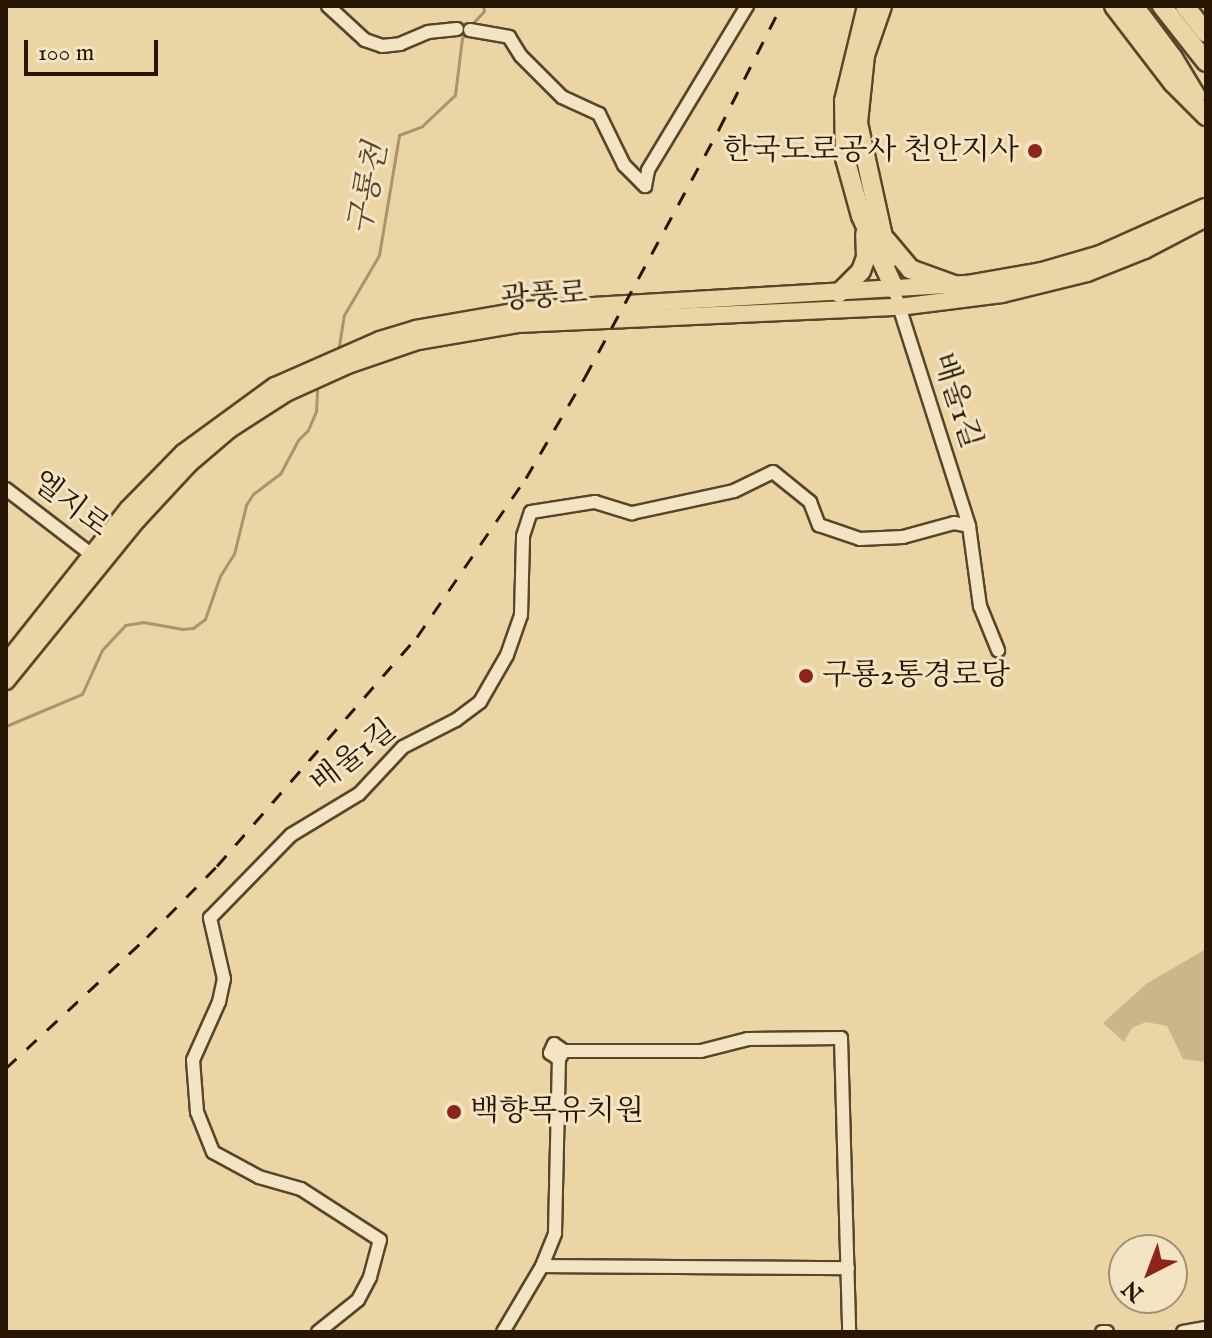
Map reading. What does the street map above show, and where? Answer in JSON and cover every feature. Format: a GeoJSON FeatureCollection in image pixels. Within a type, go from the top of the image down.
{"type":"FeatureCollection","features":[{"type":"Feature","properties":{"kind":"highway"},"geometry":{"type":"LineString","coordinates":[[867,6],[846,83],[843,120],[848,176],[861,216],[897,299]]}},
{"type":"Feature","properties":{"kind":"highway"},"geometry":{"type":"LineString","coordinates":[[882,6],[865,55],[858,123],[897,299]]}},
{"type":"Feature","properties":{"kind":"highway"},"geometry":{"type":"LineString","coordinates":[[1114,6],[1173,83],[1206,115]]}},
{"type":"Feature","properties":{"kind":"highway"},"geometry":{"type":"LineString","coordinates":[[1126,6],[1206,115]]}},
{"type":"Feature","properties":{"kind":"highway"},"geometry":{"type":"LineString","coordinates":[[1134,6],[1173,58],[1206,115]]}},
{"type":"Feature","properties":{"kind":"highway"},"geometry":{"type":"LineString","coordinates":[[1147,6],[1206,91]]}},
{"type":"Feature","properties":{"kind":"highway"},"geometry":{"type":"LineString","coordinates":[[1162,6],[1206,62]]}},
{"type":"Feature","properties":{"kind":"highway"},"geometry":{"type":"LineString","coordinates":[[1185,6],[1206,33]]}},
{"type":"Feature","properties":{"kind":"highway"},"geometry":{"type":"LineString","coordinates":[[839,293],[853,282],[864,264],[866,241],[861,216]]}},
{"type":"Feature","properties":{"kind":"highway"},"geometry":{"type":"LineString","coordinates":[[882,235],[910,269],[954,285]]}},
{"type":"Feature","properties":{"kind":"main road","name":"광풍로"},"geometry":{"type":"LineString","coordinates":[[6,681],[128,509],[183,453],[225,419],[298,375],[380,340],[416,329],[525,310],[839,293],[897,299],[954,285],[1042,271],[1100,254],[1150,235],[1206,206]]}},
{"type":"Feature","properties":{"kind":"main road","name":"광풍로"},"geometry":{"type":"LineString","coordinates":[[6,663],[96,558],[189,464],[230,429],[286,393],[348,365],[418,341],[518,324],[629,320],[1002,294],[1087,273],[1145,250],[1206,218]]}},
{"type":"Feature","properties":{"kind":"street"},"geometry":{"type":"LineString","coordinates":[[328,6],[365,40],[382,46],[400,44],[428,32],[464,30],[509,37],[521,56],[562,97],[599,114],[624,165],[645,186],[648,170],[747,6]]}},
{"type":"Feature","properties":{"kind":"street","name":"배울1길"},"geometry":{"type":"LineString","coordinates":[[897,299],[969,526],[980,606],[998,650]]}},
{"type":"Feature","properties":{"kind":"street","name":"배울1길"},"geometry":{"type":"LineString","coordinates":[[318,1332],[358,1300],[370,1277],[380,1240],[301,1189],[259,1177],[213,1152],[197,1112],[193,1060],[219,1002],[224,979],[210,918],[291,835],[359,794],[403,747],[456,720],[480,702],[507,655],[521,615],[523,536],[531,512],[595,502],[632,513],[734,491],[773,472],[810,502],[819,525],[860,539],[903,537],[954,523],[969,526]]}},
{"type":"Feature","properties":{"kind":"street","name":"엘지로"},"geometry":{"type":"LineString","coordinates":[[6,489],[96,558]]}},
{"type":"Feature","properties":{"kind":"street"},"geometry":{"type":"LineString","coordinates":[[503,1332],[542,1266],[555,1233],[561,1055],[701,1051],[748,1039],[841,1038],[849,1332]]}},
{"type":"Feature","properties":{"kind":"street"},"geometry":{"type":"LineString","coordinates":[[542,1266],[848,1268]]}},
{"type":"Feature","properties":{"kind":"street"},"geometry":{"type":"LineString","coordinates":[[1183,1332],[1206,1328]]}},
{"type":"Feature","properties":{"kind":"shaded area"},"geometry":{"type":"Polygon","coordinates":[[[1206,949],[1206,1062],[1183,1059],[1167,1026],[1146,1022],[1132,1028],[1124,1042],[1103,1023],[1146,984],[1206,949]]]}},
{"type":"Feature","properties":{"kind":"waterway","name":"구룡천"},"geometry":{"type":"LineString","coordinates":[[471,25],[484,11],[483,6]]}},
{"type":"Feature","properties":{"kind":"waterway","name":"구룡천"},"geometry":{"type":"LineString","coordinates":[[338,352],[344,315],[379,255],[399,135],[422,126],[455,95],[462,38],[467,32]]}},
{"type":"Feature","properties":{"kind":"waterway","name":"구룡천"},"geometry":{"type":"LineString","coordinates":[[6,726],[82,694],[102,650],[125,625],[143,622],[181,629],[193,628],[205,619],[220,576],[234,554],[246,505],[253,494],[280,474],[298,440],[308,430],[316,411],[317,389]]}},
{"type":"Feature","properties":{"kind":"railway"},"geometry":{"type":"LineString","coordinates":[[6,1068],[147,937],[217,866],[417,637],[526,478],[585,377],[719,129],[781,6]]}},
{"type":"Feature","properties":{"kind":"place","name":"한국도로공사 천안지사"},"geometry":{"type":"Point","coordinates":[1035,151]}},
{"type":"Feature","properties":{"kind":"place","name":"구룡2통경로당"},"geometry":{"type":"Point","coordinates":[806,676]}},
{"type":"Feature","properties":{"kind":"place","name":"백향목유치원"},"geometry":{"type":"Point","coordinates":[454,1112]}}]}
